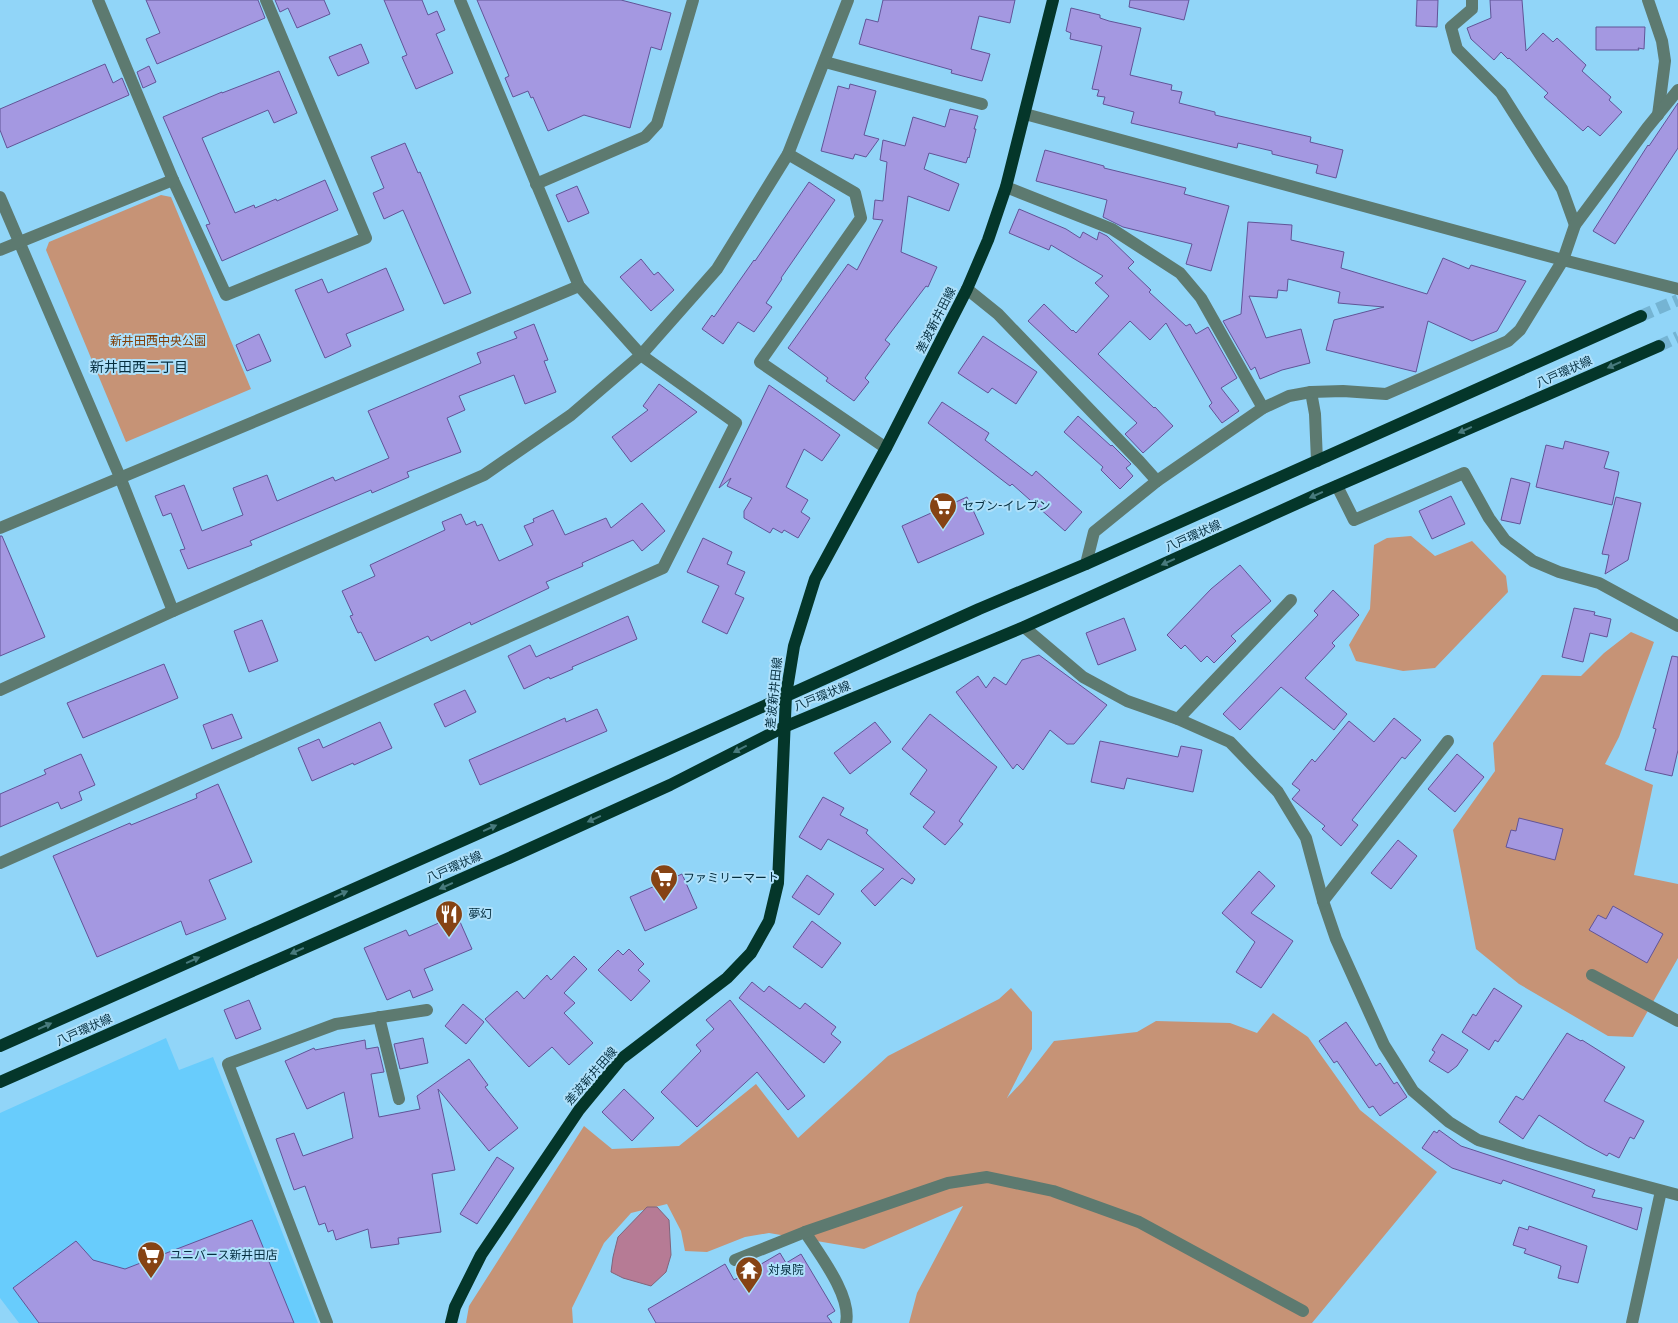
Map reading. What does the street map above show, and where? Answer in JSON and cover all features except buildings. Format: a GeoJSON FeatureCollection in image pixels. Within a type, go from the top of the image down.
{"type":"FeatureCollection","features":[{"type":"Feature","properties":{"kind":"main road","name":"差波新井田線"},"geometry":{"type":"LineString","coordinates":[[450,1323],[455,1307],[481,1255],[579,1110],[621,1059],[727,978],[751,953],[769,921],[778,883],[786,695],[794,646],[816,579],[886,448],[967,289],[988,240],[1006,188],[1053,0]]}},
{"type":"Feature","properties":{"kind":"main road","name":"八戸環状線"},"geometry":{"type":"LineString","coordinates":[[0,1046],[1641,316]]}},
{"type":"Feature","properties":{"kind":"main road","name":"八戸環状線"},"geometry":{"type":"LineString","coordinates":[[0,1082],[652,793],[784,727],[1024,627],[1337,486],[1659,346]]}},
{"type":"Feature","properties":{"kind":"street"},"geometry":{"type":"LineString","coordinates":[[98,0],[173,180],[226,294],[366,238],[266,0]]}},
{"type":"Feature","properties":{"kind":"street"},"geometry":{"type":"LineString","coordinates":[[0,863],[663,568],[736,424],[642,355],[579,286],[460,0]]}},
{"type":"Feature","properties":{"kind":"street"},"geometry":{"type":"LineString","coordinates":[[536,184],[645,137],[657,124],[693,0]]}},
{"type":"Feature","properties":{"kind":"street"},"geometry":{"type":"LineString","coordinates":[[0,690],[173,611],[484,475],[571,415],[642,355],[717,269],[788,154],[848,0]]}},
{"type":"Feature","properties":{"kind":"street"},"geometry":{"type":"LineString","coordinates":[[1472,0],[1472,9],[1451,27],[1458,49],[1501,93],[1562,189],[1575,225]]}},
{"type":"Feature","properties":{"kind":"street"},"geometry":{"type":"LineString","coordinates":[[1648,0],[1662,42],[1665,61],[1658,115]]}},
{"type":"Feature","properties":{"kind":"street"},"geometry":{"type":"LineString","coordinates":[[825,62],[982,104]]}},
{"type":"Feature","properties":{"kind":"street"},"geometry":{"type":"LineString","coordinates":[[1086,564],[1094,532],[1157,481],[1263,408],[1289,396],[1311,392],[1343,391],[1386,394],[1508,341],[1520,330],[1563,260],[1575,225],[1678,90]]}},
{"type":"Feature","properties":{"kind":"street"},"geometry":{"type":"LineString","coordinates":[[1025,114],[1563,260],[1678,289]]}},
{"type":"Feature","properties":{"kind":"street"},"geometry":{"type":"LineString","coordinates":[[788,154],[855,193],[860,218],[760,362],[886,448]]}},
{"type":"Feature","properties":{"kind":"street"},"geometry":{"type":"LineString","coordinates":[[0,250],[173,180]]}},
{"type":"Feature","properties":{"kind":"street"},"geometry":{"type":"LineString","coordinates":[[1006,188],[1112,229],[1180,273],[1200,298],[1263,408]]}},
{"type":"Feature","properties":{"kind":"street"},"geometry":{"type":"LineString","coordinates":[[0,196],[120,477],[173,611]]}},
{"type":"Feature","properties":{"kind":"street"},"geometry":{"type":"LineString","coordinates":[[0,528],[579,286]]}},
{"type":"Feature","properties":{"kind":"street"},"geometry":{"type":"LineString","coordinates":[[967,289],[998,314],[1157,481]]}},
{"type":"Feature","properties":{"kind":"street"},"geometry":{"type":"LineString","coordinates":[[1311,392],[1315,414],[1317,461]]}},
{"type":"Feature","properties":{"kind":"street"},"geometry":{"type":"LineString","coordinates":[[1337,486],[1354,520],[1464,473],[1489,518],[1505,540],[1533,561],[1559,572],[1599,583],[1678,626]]}},
{"type":"Feature","properties":{"kind":"street"},"geometry":{"type":"LineString","coordinates":[[1178,719],[1291,600]]}},
{"type":"Feature","properties":{"kind":"street"},"geometry":{"type":"LineString","coordinates":[[1024,627],[1083,677],[1127,701],[1178,719],[1230,742],[1278,792],[1306,838],[1323,901],[1336,939],[1384,1045],[1413,1090],[1449,1122],[1478,1140],[1678,1195]]}},
{"type":"Feature","properties":{"kind":"street"},"geometry":{"type":"LineString","coordinates":[[1323,901],[1448,741]]}},
{"type":"Feature","properties":{"kind":"street"},"geometry":{"type":"LineString","coordinates":[[1592,975],[1678,1021]]}},
{"type":"Feature","properties":{"kind":"street"},"geometry":{"type":"LineString","coordinates":[[327,1323],[228,1064],[336,1024],[427,1010]]}},
{"type":"Feature","properties":{"kind":"street"},"geometry":{"type":"LineString","coordinates":[[379,1017],[399,1100]]}},
{"type":"Feature","properties":{"kind":"street"},"geometry":{"type":"LineString","coordinates":[[735,1260],[805,1232],[948,1183],[987,1177],[1053,1191],[1139,1222],[1304,1312]]}},
{"type":"Feature","properties":{"kind":"street"},"geometry":{"type":"LineString","coordinates":[[1632,1323],[1661,1191]]}},
{"type":"Feature","properties":{"kind":"street"},"geometry":{"type":"LineString","coordinates":[[805,1232],[838,1283],[848,1317],[846,1323]]}},
{"type":"Feature","properties":{"kind":"shaded area"},"geometry":{"type":"Polygon","coordinates":[[[166,1038],[179,1070],[213,1057],[318,1323],[19,1323],[0,1298],[0,1113],[166,1038]]]}},
{"type":"Feature","properties":{"kind":"shaded area"},"geometry":{"type":"Polygon","coordinates":[[[647,1207],[657,1207],[669,1220],[671,1255],[666,1272],[651,1286],[623,1278],[611,1272],[618,1237],[647,1207]]]}},
{"type":"Feature","properties":{"kind":"green space","name":"新井田西中央公園"},"geometry":{"type":"Polygon","coordinates":[[[161,195],[171,197],[251,389],[126,442],[46,250],[49,242],[161,195]]]}},
{"type":"Feature","properties":{"kind":"green space"},"geometry":{"type":"Polygon","coordinates":[[[1411,536],[1435,556],[1472,541],[1506,576],[1508,592],[1435,668],[1403,671],[1356,661],[1349,645],[1370,609],[1374,545],[1387,538],[1411,536]]]}},
{"type":"Feature","properties":{"kind":"green space"},"geometry":{"type":"Polygon","coordinates":[[[1631,632],[1654,642],[1619,737],[1605,764],[1653,785],[1634,875],[1678,884],[1678,958],[1633,1037],[1608,1036],[1519,984],[1476,949],[1453,830],[1495,771],[1493,743],[1542,675],[1581,676],[1604,653],[1631,632]]]}},
{"type":"Feature","properties":{"kind":"green space"},"geometry":{"type":"Polygon","coordinates":[[[1011,988],[1032,1012],[1032,1049],[1007,1098],[1023,1081],[1054,1041],[1137,1032],[1156,1021],[1230,1023],[1257,1033],[1273,1013],[1308,1037],[1360,1110],[1437,1172],[1312,1323],[909,1323],[917,1293],[963,1206],[864,1249],[769,1233],[745,1237],[707,1252],[685,1251],[681,1231],[667,1204],[631,1213],[604,1243],[572,1308],[573,1323],[466,1323],[469,1306],[584,1126],[612,1149],[679,1146],[756,1084],[798,1138],[888,1056],[999,999],[1011,988]]]}},
{"type":"Feature","properties":{"kind":"tunnel"},"geometry":{"type":"LineString","coordinates":[[1641,316],[1678,300]]}},
{"type":"Feature","properties":{"kind":"tunnel"},"geometry":{"type":"LineString","coordinates":[[1659,346],[1678,337]]}},
{"type":"Feature","properties":{"kind":"place","name":"セブン-イレブン"},"geometry":{"type":"Point","coordinates":[943,530]}},
{"type":"Feature","properties":{"kind":"place","name":"ファミリーマート"},"geometry":{"type":"Point","coordinates":[664,902]}},
{"type":"Feature","properties":{"kind":"place","name":"夢幻"},"geometry":{"type":"Point","coordinates":[449,938]}},
{"type":"Feature","properties":{"kind":"place","name":"ユニバース新井田店"},"geometry":{"type":"Point","coordinates":[151,1279]}},
{"type":"Feature","properties":{"kind":"place","name":"対泉院"},"geometry":{"type":"Point","coordinates":[749,1294]}},
{"type":"Feature","properties":{"kind":"district","name":"新井田西二丁目"},"geometry":{"type":"Point","coordinates":[139,367]}}]}
